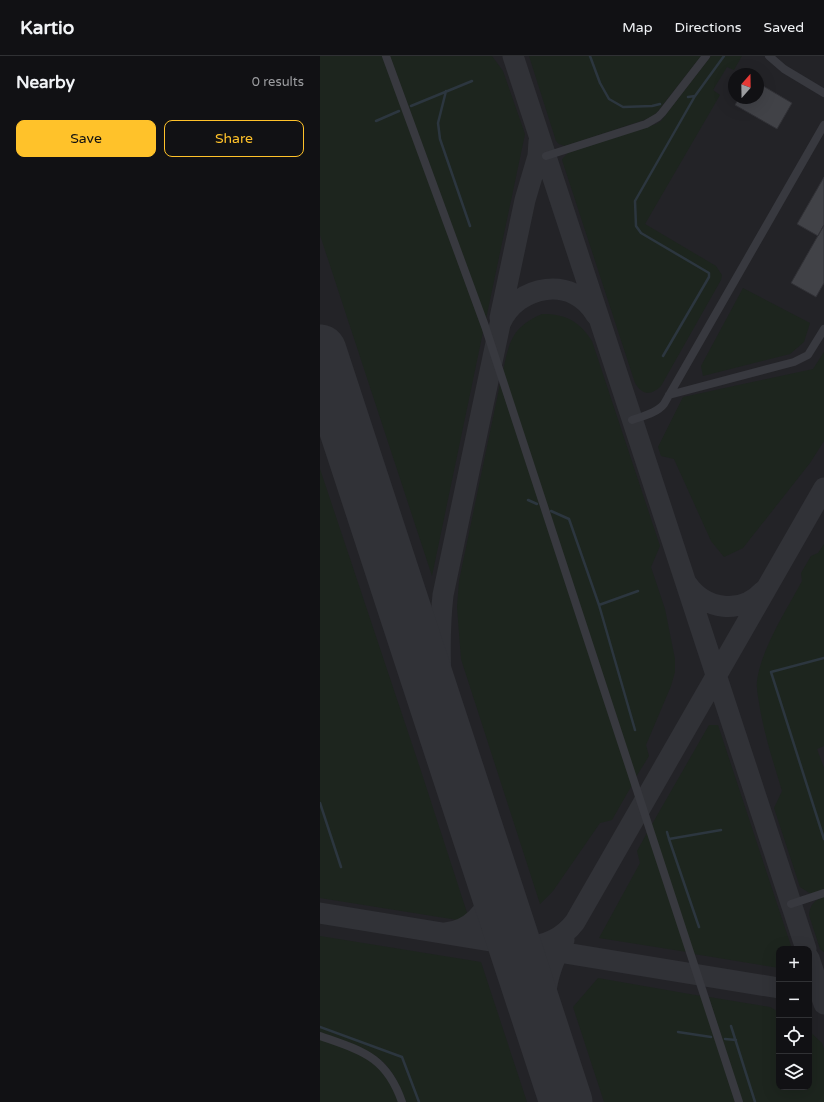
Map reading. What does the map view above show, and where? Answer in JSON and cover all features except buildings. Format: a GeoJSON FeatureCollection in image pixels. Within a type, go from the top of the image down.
{"type":"FeatureCollection","features":[{"type":"Feature","properties":{"kind":"lane"},"geometry":{"type":"LineString","coordinates":[[386,56],[485,326],[738,1102]]}},
{"type":"Feature","properties":{"kind":"lane"},"geometry":{"type":"LineString","coordinates":[[546,156],[646,124],[658,117],[706,56]]}},
{"type":"Feature","properties":{"kind":"lane"},"geometry":{"type":"LineString","coordinates":[[769,56],[784,69],[824,93]]}},
{"type":"Feature","properties":{"kind":"lane"},"geometry":{"type":"LineString","coordinates":[[632,420],[660,409],[824,124]]}},
{"type":"Feature","properties":{"kind":"lane"},"geometry":{"type":"LineString","coordinates":[[669,395],[801,359],[808,355],[824,329]]}},
{"type":"Feature","properties":{"kind":"lane"},"geometry":{"type":"LineString","coordinates":[[791,904],[824,893]]}},
{"type":"Feature","properties":{"kind":"lane"},"geometry":{"type":"LineString","coordinates":[[320,1036],[358,1050],[369,1055],[378,1062],[390,1075],[402,1102]]}},
{"type":"Feature","properties":{"kind":"shaded area"},"geometry":{"type":"Polygon","coordinates":[[[320,56],[824,56],[824,1102],[320,1102],[320,56]]]}},
{"type":"Feature","properties":{"kind":"shaded area"},"geometry":{"type":"Polygon","coordinates":[[[320,56],[383,56],[483,332],[432,576],[320,235],[320,56]]]}},
{"type":"Feature","properties":{"kind":"shaded area"},"geometry":{"type":"Polygon","coordinates":[[[390,56],[492,56],[503,71],[525,134],[486,319],[390,56]]]}},
{"type":"Feature","properties":{"kind":"shaded area"},"geometry":{"type":"Polygon","coordinates":[[[529,56],[701,56],[653,116],[565,146],[556,141],[529,56]]]}},
{"type":"Feature","properties":{"kind":"shaded area"},"geometry":{"type":"Polygon","coordinates":[[[711,56],[742,56],[735,68],[727,67],[713,90],[720,95],[645,224],[716,266],[722,275],[721,280],[661,386],[650,393],[647,393],[641,390],[635,383],[562,160],[568,153],[656,124],[661,121],[711,56]]]}},
{"type":"Feature","properties":{"kind":"shaded area"},"geometry":{"type":"Polygon","coordinates":[[[743,288],[810,323],[804,342],[790,354],[703,376],[701,366],[743,288]]]}},
{"type":"Feature","properties":{"kind":"shaded area"},"geometry":{"type":"Polygon","coordinates":[[[542,314],[558,315],[571,320],[582,328],[592,341],[660,546],[651,567],[665,609],[675,659],[675,672],[671,686],[646,745],[649,756],[636,777],[503,371],[507,352],[518,330],[524,324],[542,314]]]}},
{"type":"Feature","properties":{"kind":"shaded area"},"geometry":{"type":"Polygon","coordinates":[[[824,352],[824,441],[810,463],[743,548],[724,557],[711,541],[674,459],[661,456],[658,447],[683,397],[813,369],[824,352]]]}},
{"type":"Feature","properties":{"kind":"shaded area"},"geometry":{"type":"Polygon","coordinates":[[[500,384],[632,785],[612,820],[600,823],[553,891],[540,904],[461,659],[457,607],[459,581],[500,384]]]}},
{"type":"Feature","properties":{"kind":"shaded area"},"geometry":{"type":"Polygon","coordinates":[[[320,469],[422,774],[470,922],[320,898],[320,469]]]}},
{"type":"Feature","properties":{"kind":"shaded area"},"geometry":{"type":"Polygon","coordinates":[[[824,544],[824,746],[817,749],[824,768],[824,889],[811,894],[800,887],[774,808],[782,791],[764,730],[757,691],[757,681],[759,669],[769,643],[802,581],[801,573],[811,556],[818,553],[824,544]]]}},
{"type":"Feature","properties":{"kind":"shaded area"},"geometry":{"type":"Polygon","coordinates":[[[709,725],[718,725],[791,946],[776,946],[776,968],[694,954],[651,826],[709,725]]]}},
{"type":"Feature","properties":{"kind":"shaded area"},"geometry":{"type":"Polygon","coordinates":[[[647,833],[687,952],[599,938],[640,863],[637,851],[647,833]]]}},
{"type":"Feature","properties":{"kind":"shaded area"},"geometry":{"type":"Polygon","coordinates":[[[824,897],[824,952],[820,949],[809,915],[810,908],[813,903],[824,897]]]}},
{"type":"Feature","properties":{"kind":"shaded area"},"geometry":{"type":"Polygon","coordinates":[[[320,936],[481,962],[527,1102],[405,1102],[394,1076],[380,1059],[362,1048],[320,1033],[320,936]]]}},
{"type":"Feature","properties":{"kind":"shaded area"},"geometry":{"type":"Polygon","coordinates":[[[598,978],[701,996],[735,1102],[604,1102],[573,1007],[598,978]]]}},
{"type":"Feature","properties":{"kind":"shaded area"},"geometry":{"type":"Polygon","coordinates":[[[709,997],[770,1007],[776,1010],[776,1090],[812,1090],[812,1034],[822,1043],[824,1049],[824,1102],[742,1102],[709,997]]]}},
{"type":"Feature","properties":{"kind":"shaded area"},"geometry":{"type":"Polygon","coordinates":[[[320,1039],[348,1049],[374,1062],[387,1076],[399,1102],[320,1102],[320,1039]]]}},
{"type":"Feature","properties":{"kind":"waterway"},"geometry":{"type":"LineString","coordinates":[[590,56],[600,83],[609,99],[623,107],[652,106],[660,104]]}},
{"type":"Feature","properties":{"kind":"waterway"},"geometry":{"type":"LineString","coordinates":[[688,97],[695,96],[724,56]]}},
{"type":"Feature","properties":{"kind":"waterway"},"geometry":{"type":"LineString","coordinates":[[411,106],[472,81]]}},
{"type":"Feature","properties":{"kind":"waterway"},"geometry":{"type":"LineString","coordinates":[[446,91],[438,123],[440,139],[470,226]]}},
{"type":"Feature","properties":{"kind":"waterway"},"geometry":{"type":"LineString","coordinates":[[663,356],[709,277],[709,273],[641,233],[636,226],[635,201],[695,96]]}},
{"type":"Feature","properties":{"kind":"waterway"},"geometry":{"type":"LineString","coordinates":[[376,121],[399,111]]}},
{"type":"Feature","properties":{"kind":"waterway"},"geometry":{"type":"LineString","coordinates":[[528,500],[537,504]]}},
{"type":"Feature","properties":{"kind":"waterway"},"geometry":{"type":"LineString","coordinates":[[551,511],[569,519],[599,605],[635,730]]}},
{"type":"Feature","properties":{"kind":"waterway"},"geometry":{"type":"LineString","coordinates":[[599,605],[638,591]]}},
{"type":"Feature","properties":{"kind":"waterway"},"geometry":{"type":"LineString","coordinates":[[824,658],[771,672],[824,839]]}},
{"type":"Feature","properties":{"kind":"waterway"},"geometry":{"type":"LineString","coordinates":[[320,803],[341,867]]}},
{"type":"Feature","properties":{"kind":"waterway"},"geometry":{"type":"LineString","coordinates":[[699,927],[669,839],[721,830]]}},
{"type":"Feature","properties":{"kind":"waterway"},"geometry":{"type":"LineString","coordinates":[[667,832],[669,839]]}},
{"type":"Feature","properties":{"kind":"waterway"},"geometry":{"type":"LineString","coordinates":[[731,1026],[755,1102]]}},
{"type":"Feature","properties":{"kind":"waterway"},"geometry":{"type":"LineString","coordinates":[[320,1027],[402,1057],[419,1102]]}},
{"type":"Feature","properties":{"kind":"waterway"},"geometry":{"type":"LineString","coordinates":[[678,1032],[711,1037]]}},
{"type":"Feature","properties":{"kind":"waterway"},"geometry":{"type":"LineString","coordinates":[[725,1039],[736,1040]]}},
{"type":"Feature","properties":{"kind":"taxiway"},"geometry":{"type":"LineString","coordinates":[[513,56],[805,946]]}},
{"type":"Feature","properties":{"kind":"taxiway"},"geometry":{"type":"LineString","coordinates":[[500,318],[525,200],[538,156],[539,141]]}},
{"type":"Feature","properties":{"kind":"taxiway"},"geometry":{"type":"LineString","coordinates":[[443,726],[440,644],[443,595],[500,324],[508,310],[519,300],[532,293],[546,290],[560,290],[574,294],[586,302],[596,315]]}},
{"type":"Feature","properties":{"kind":"taxiway"},"geometry":{"type":"LineString","coordinates":[[523,946],[539,945],[552,941],[564,933],[575,922],[824,488]]}},
{"type":"Feature","properties":{"kind":"taxiway"},"geometry":{"type":"LineString","coordinates":[[687,584],[703,599],[713,604],[724,606],[744,604],[754,599],[763,591]]}},
{"type":"Feature","properties":{"kind":"taxiway"},"geometry":{"type":"LineString","coordinates":[[445,933],[470,924],[482,912],[486,905],[491,888],[488,862]]}},
{"type":"Feature","properties":{"kind":"taxiway"},"geometry":{"type":"LineString","coordinates":[[504,912],[523,937],[539,947]]}},
{"type":"Feature","properties":{"kind":"taxiway"},"geometry":{"type":"LineString","coordinates":[[320,913],[776,988]]}},
{"type":"Feature","properties":{"kind":"taxiway"},"geometry":{"type":"LineString","coordinates":[[564,940],[547,982],[545,1019],[548,1038],[565,1099]]}},
{"type":"Feature","properties":{"kind":"taxiway"},"geometry":{"type":"LineString","coordinates":[[812,967],[824,1004]]}},
{"type":"Feature","properties":{"kind":"runway"},"geometry":{"type":"LineString","coordinates":[[320,351],[566,1102]]}}]}
